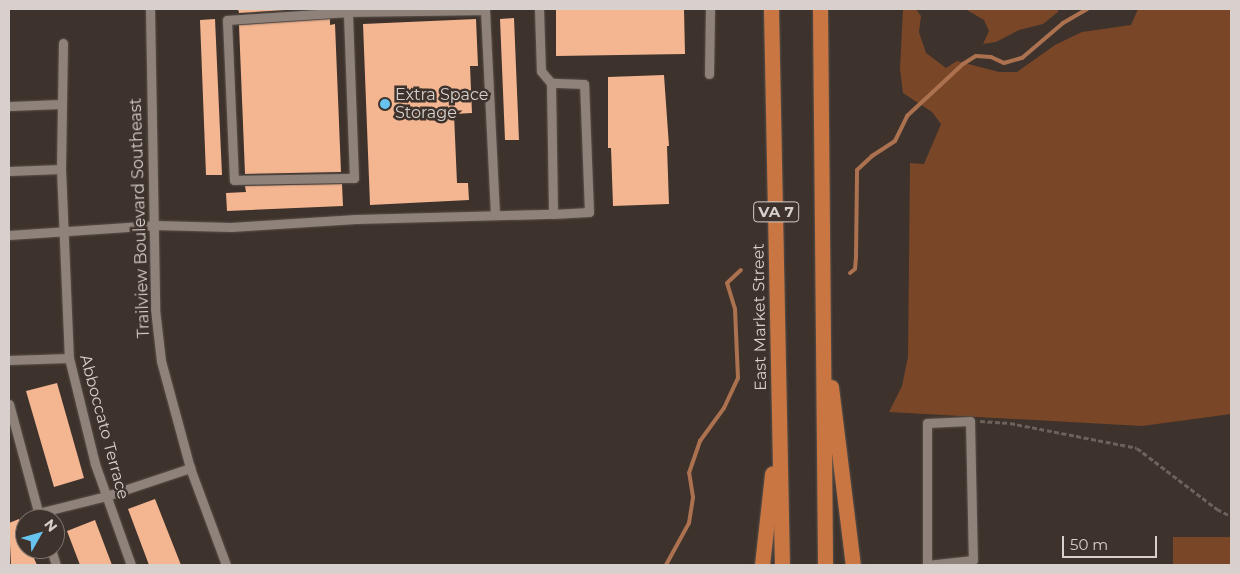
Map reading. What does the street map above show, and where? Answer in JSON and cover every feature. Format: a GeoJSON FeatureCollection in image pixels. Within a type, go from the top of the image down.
{"type":"FeatureCollection","features":[{"type":"Feature","properties":{"kind":"highway","name":"East Market Street"},"geometry":{"type":"LineString","coordinates":[[771,9],[782,565]]}},
{"type":"Feature","properties":{"kind":"highway","name":"VA 7"},"geometry":{"type":"LineString","coordinates":[[820,9],[825,565]]}},
{"type":"Feature","properties":{"kind":"highway"},"geometry":{"type":"LineString","coordinates":[[822,326],[847,495],[853,565]]}},
{"type":"Feature","properties":{"kind":"highway"},"geometry":{"type":"LineString","coordinates":[[762,565],[780,405]]}},
{"type":"Feature","properties":{"kind":"street","name":"Trailview Boulevard Southeast"},"geometry":{"type":"LineString","coordinates":[[150,9],[155,309],[161,361],[190,468],[226,565]]}},
{"type":"Feature","properties":{"kind":"street"},"geometry":{"type":"LineString","coordinates":[[539,9],[541,71],[551,84],[553,214]]}},
{"type":"Feature","properties":{"kind":"street"},"geometry":{"type":"LineString","coordinates":[[709,74],[710,9]]}},
{"type":"Feature","properties":{"kind":"street"},"geometry":{"type":"LineString","coordinates":[[348,12],[354,178],[234,180],[227,20],[348,12],[486,10],[494,215]]}},
{"type":"Feature","properties":{"kind":"street","name":"Abboccato Terrace"},"geometry":{"type":"LineString","coordinates":[[63,43],[62,233],[69,358],[106,496],[131,565]]}},
{"type":"Feature","properties":{"kind":"street"},"geometry":{"type":"LineString","coordinates":[[9,235],[62,233],[154,225],[231,227],[356,219],[589,212],[584,84],[551,84]]}},
{"type":"Feature","properties":{"kind":"street"},"geometry":{"type":"LineString","coordinates":[[9,106],[62,104]]}},
{"type":"Feature","properties":{"kind":"street"},"geometry":{"type":"LineString","coordinates":[[9,171],[61,169]]}},
{"type":"Feature","properties":{"kind":"street"},"geometry":{"type":"LineString","coordinates":[[9,360],[69,358]]}},
{"type":"Feature","properties":{"kind":"street"},"geometry":{"type":"LineString","coordinates":[[9,404],[37,509]]}},
{"type":"Feature","properties":{"kind":"street"},"geometry":{"type":"LineString","coordinates":[[970,421],[973,560],[927,565],[926,423],[970,421]]}},
{"type":"Feature","properties":{"kind":"street"},"geometry":{"type":"LineString","coordinates":[[62,509],[190,468]]}},
{"type":"Feature","properties":{"kind":"path"},"geometry":{"type":"LineString","coordinates":[[970,421],[1010,423],[1137,448],[1217,509],[1231,516]]}},
{"type":"Feature","properties":{"kind":"shaded area"},"geometry":{"type":"Polygon","coordinates":[[[903,9],[916,9],[921,16],[919,32],[926,53],[946,68],[957,61],[999,72],[1017,72],[1055,45],[1082,32],[1131,25],[1138,9],[1231,9],[1231,414],[1142,426],[889,412],[902,386],[908,357],[910,163],[924,164],[941,124],[932,112],[903,93],[900,69],[903,9]]]}},
{"type":"Feature","properties":{"kind":"shaded area"},"geometry":{"type":"Polygon","coordinates":[[[965,9],[1058,9],[1058,12],[1043,24],[1019,30],[996,42],[983,44],[989,31],[984,20],[965,9]]]}},
{"type":"Feature","properties":{"kind":"shaded area"},"geometry":{"type":"Polygon","coordinates":[[[1173,537],[1231,537],[1231,565],[1173,565],[1173,537]]]}},
{"type":"Feature","properties":{"kind":"building"},"geometry":{"type":"Polygon","coordinates":[[[238,9],[302,9],[239,13],[238,9]]]}},
{"type":"Feature","properties":{"kind":"building"},"geometry":{"type":"Polygon","coordinates":[[[556,9],[684,9],[685,54],[556,56],[556,9]]]}},
{"type":"Feature","properties":{"kind":"building"},"geometry":{"type":"Polygon","coordinates":[[[514,18],[519,140],[505,140],[500,19],[514,18]]]}},
{"type":"Feature","properties":{"kind":"building"},"geometry":{"type":"Polygon","coordinates":[[[215,19],[222,175],[206,175],[200,20],[215,19]]]}},
{"type":"Feature","properties":{"kind":"building"},"geometry":{"type":"Polygon","coordinates":[[[330,19],[330,25],[335,24],[341,172],[245,174],[239,25],[330,19]]]}},
{"type":"Feature","properties":{"kind":"building"},"geometry":{"type":"Polygon","coordinates":[[[476,19],[478,66],[470,66],[472,113],[454,114],[457,183],[468,183],[469,200],[370,205],[363,24],[476,19]]]}},
{"type":"Feature","properties":{"kind":"building"},"geometry":{"type":"Polygon","coordinates":[[[664,75],[669,146],[667,146],[669,204],[613,206],[611,148],[608,148],[608,77],[664,75]]]}},
{"type":"Feature","properties":{"kind":"building"},"geometry":{"type":"Polygon","coordinates":[[[342,184],[343,206],[227,211],[226,193],[246,192],[245,186],[342,184]]]}},
{"type":"Feature","properties":{"kind":"building"},"geometry":{"type":"Polygon","coordinates":[[[57,383],[84,478],[54,487],[26,391],[57,383]]]}},
{"type":"Feature","properties":{"kind":"building"},"geometry":{"type":"Polygon","coordinates":[[[155,499],[181,565],[149,565],[128,509],[155,499]]]}},
{"type":"Feature","properties":{"kind":"building"},"geometry":{"type":"Polygon","coordinates":[[[95,520],[112,565],[80,565],[67,531],[95,520]]]}},
{"type":"Feature","properties":{"kind":"building"},"geometry":{"type":"Polygon","coordinates":[[[15,521],[15,559],[34,559],[37,565],[11,565],[9,523],[15,521]]]}},
{"type":"Feature","properties":{"kind":"waterway"},"geometry":{"type":"LineString","coordinates":[[850,273],[855,269],[856,257],[857,170],[872,156],[895,141],[907,116],[963,64],[976,56],[991,57],[1004,63],[1022,58],[1063,23],[1087,9]]}},
{"type":"Feature","properties":{"kind":"waterway"},"geometry":{"type":"LineString","coordinates":[[666,565],[689,523],[693,497],[689,473],[700,441],[724,408],[738,378],[735,309],[727,283],[741,270]]}},
{"type":"Feature","properties":{"kind":"place","name":"Extra Space Storage"},"geometry":{"type":"Point","coordinates":[385,104]}}]}
